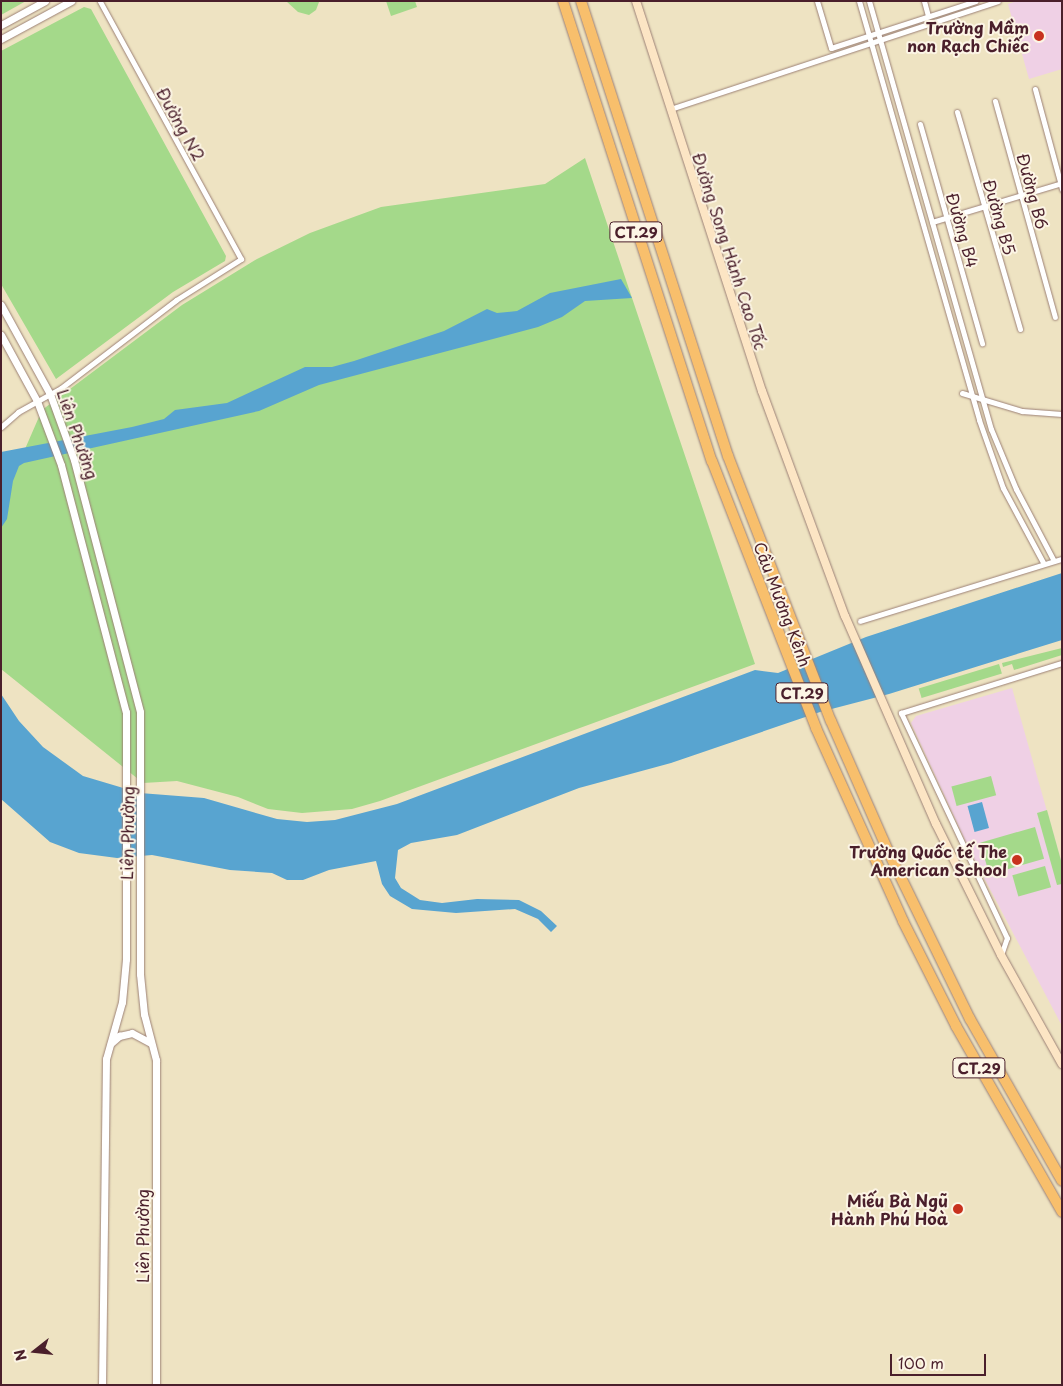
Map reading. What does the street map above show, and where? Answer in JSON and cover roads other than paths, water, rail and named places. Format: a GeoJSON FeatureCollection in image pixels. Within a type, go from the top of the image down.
{"type":"FeatureCollection","features":[{"type":"Feature","properties":{"kind":"highway","name":"Cầu Mương Kênh"},"geometry":{"type":"LineString","coordinates":[[563,1],[712,461],[816,728],[903,921],[956,1026],[1062,1212]]}},
{"type":"Feature","properties":{"kind":"highway","name":"Cầu Mương Kênh"},"geometry":{"type":"LineString","coordinates":[[581,1],[728,456],[831,721],[917,913],[970,1019],[1062,1181]]}},
{"type":"Feature","properties":{"kind":"main road","name":"Đường Song Hành Cao Tốc"},"geometry":{"type":"LineString","coordinates":[[636,1],[803,508],[886,714],[936,824],[1001,955]]}},
{"type":"Feature","properties":{"kind":"main road"},"geometry":{"type":"LineString","coordinates":[[1001,955],[1062,1064]]}},
{"type":"Feature","properties":{"kind":"street"},"geometry":{"type":"LineString","coordinates":[[1,26],[45,1]]}},
{"type":"Feature","properties":{"kind":"street"},"geometry":{"type":"LineString","coordinates":[[1,39],[71,1]]}},
{"type":"Feature","properties":{"kind":"street","name":"Đường N2"},"geometry":{"type":"LineString","coordinates":[[50,394],[176,300],[241,258],[100,1]]}},
{"type":"Feature","properties":{"kind":"street"},"geometry":{"type":"LineString","coordinates":[[817,1],[831,48],[976,1]]}},
{"type":"Feature","properties":{"kind":"street"},"geometry":{"type":"LineString","coordinates":[[859,1],[971,396],[1003,488],[1044,564]]}},
{"type":"Feature","properties":{"kind":"street"},"geometry":{"type":"LineString","coordinates":[[869,1],[982,400],[1016,489],[1054,561]]}},
{"type":"Feature","properties":{"kind":"street"},"geometry":{"type":"LineString","coordinates":[[924,1],[928,16]]}},
{"type":"Feature","properties":{"kind":"street"},"geometry":{"type":"LineString","coordinates":[[670,109],[998,1]]}},
{"type":"Feature","properties":{"kind":"street"},"geometry":{"type":"LineString","coordinates":[[24,13],[29,24]]}},
{"type":"Feature","properties":{"kind":"street"},"geometry":{"type":"LineString","coordinates":[[932,222],[1061,185],[1035,89]]}},
{"type":"Feature","properties":{"kind":"street","name":"Đường B6"},"geometry":{"type":"LineString","coordinates":[[995,101],[1054,317]]}},
{"type":"Feature","properties":{"kind":"street","name":"Đường B5"},"geometry":{"type":"LineString","coordinates":[[957,112],[1020,330]]}},
{"type":"Feature","properties":{"kind":"street","name":"Đường B4"},"geometry":{"type":"LineString","coordinates":[[920,124],[982,343]]}},
{"type":"Feature","properties":{"kind":"street","name":"Liên Phường"},"geometry":{"type":"LineString","coordinates":[[1,305],[50,394],[84,493],[135,686],[142,733],[140,988],[154,1046],[156,1064],[156,1385]]}},
{"type":"Feature","properties":{"kind":"street","name":"Liên Phường"},"geometry":{"type":"LineString","coordinates":[[1,335],[37,401],[72,500],[122,690],[128,733],[124,988],[106,1059],[101,1244],[102,1385]]}},
{"type":"Feature","properties":{"kind":"street"},"geometry":{"type":"LineString","coordinates":[[7,346],[20,339]]}},
{"type":"Feature","properties":{"kind":"street"},"geometry":{"type":"LineString","coordinates":[[962,393],[1022,411],[1062,414]]}},
{"type":"Feature","properties":{"kind":"street"},"geometry":{"type":"LineString","coordinates":[[1,427],[10,417],[50,394]]}},
{"type":"Feature","properties":{"kind":"street"},"geometry":{"type":"LineString","coordinates":[[860,621],[1062,559]]}},
{"type":"Feature","properties":{"kind":"street"},"geometry":{"type":"LineString","coordinates":[[1001,955],[1007,938],[901,713],[1062,662]]}},
{"type":"Feature","properties":{"kind":"street"},"geometry":{"type":"LineString","coordinates":[[109,1046],[119,1036],[132,1033],[144,1037],[154,1046]]}},
{"type":"Feature","properties":{"kind":"water"},"geometry":{"type":"Polygon","coordinates":[[[621,279],[632,298],[585,301],[562,317],[538,327],[319,385],[259,411],[24,463],[19,466],[13,481],[7,519],[1,528],[1,452],[132,427],[164,419],[175,410],[227,403],[305,367],[332,367],[354,361],[444,331],[487,309],[497,313],[517,311],[550,293],[621,279]]]}},
{"type":"Feature","properties":{"kind":"water"},"geometry":{"type":"Polygon","coordinates":[[[1062,573],[1062,640],[889,694],[820,712],[671,763],[579,788],[457,835],[411,843],[398,850],[395,878],[401,888],[420,900],[442,903],[477,899],[519,900],[541,911],[557,926],[551,932],[538,919],[515,909],[456,913],[412,909],[390,896],[382,884],[376,861],[329,870],[303,880],[287,880],[272,873],[230,870],[152,855],[117,858],[79,853],[50,842],[1,799],[1,694],[19,721],[43,747],[83,776],[140,793],[204,798],[277,819],[307,822],[335,820],[397,804],[755,670],[778,673],[866,637],[1062,573]]]}},
{"type":"Feature","properties":{"kind":"water"},"geometry":{"type":"Polygon","coordinates":[[[982,802],[989,828],[974,832],[968,806],[982,802]]]}},
{"type":"Feature","properties":{"kind":"place","name":"Trường Mầm non Rạch Chiếc"},"geometry":{"type":"Point","coordinates":[1039,36]}},
{"type":"Feature","properties":{"kind":"place","name":"Trường Quốc tế The American School"},"geometry":{"type":"Point","coordinates":[1017,860]}},
{"type":"Feature","properties":{"kind":"place","name":"Miếu Bà Ngũ Hành Phú Hoà"},"geometry":{"type":"Point","coordinates":[958,1209]}}]}
